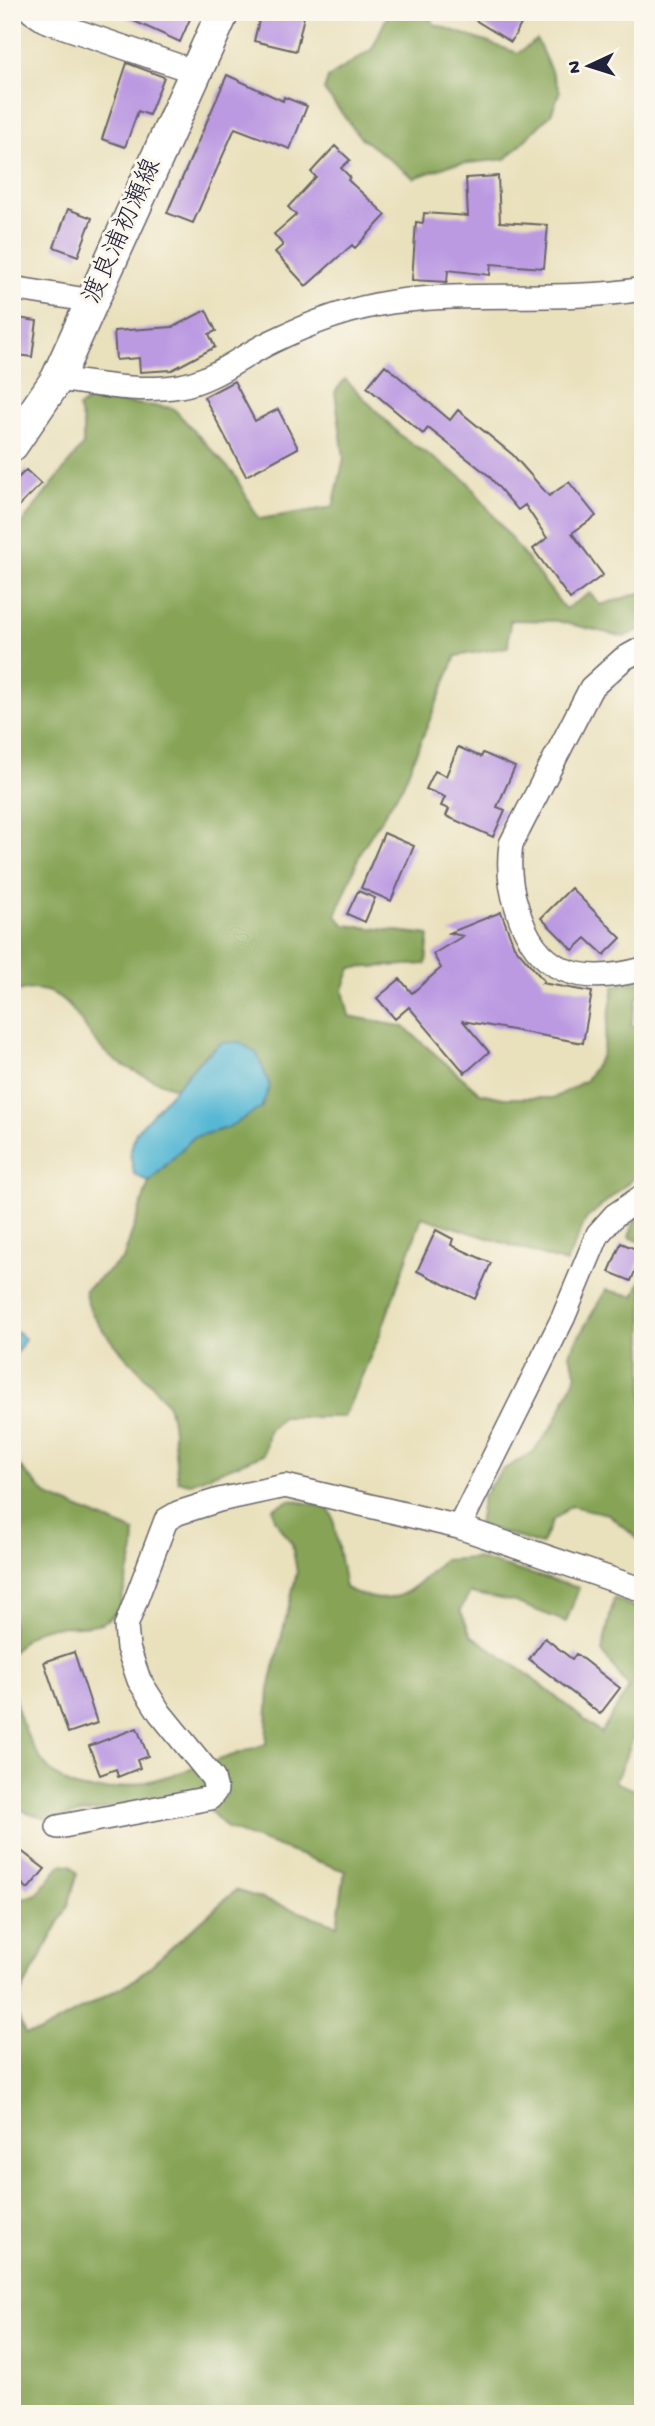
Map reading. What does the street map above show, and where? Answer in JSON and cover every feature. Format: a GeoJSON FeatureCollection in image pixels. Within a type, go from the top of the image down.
{"type":"FeatureCollection","features":[{"type":"Feature","properties":{"kind":"main road","name":"渡良浦初瀬線"},"geometry":{"type":"LineString","coordinates":[[12,445],[57,379],[223,12]]}},
{"type":"Feature","properties":{"kind":"street"},"geometry":{"type":"LineString","coordinates":[[32,12],[44,20],[196,72]]}},
{"type":"Feature","properties":{"kind":"street"},"geometry":{"type":"LineString","coordinates":[[12,288],[93,300]]}},
{"type":"Feature","properties":{"kind":"street"},"geometry":{"type":"LineString","coordinates":[[57,379],[108,386],[180,386],[202,379],[273,341],[351,311],[378,305],[468,298],[607,295],[643,289]]}},
{"type":"Feature","properties":{"kind":"street"},"geometry":{"type":"LineString","coordinates":[[643,648],[607,672],[579,706],[512,845],[509,858],[513,894],[521,923],[535,950],[554,967],[589,976],[643,969]]}},
{"type":"Feature","properties":{"kind":"street"},"geometry":{"type":"LineString","coordinates":[[459,1527],[563,1318],[598,1234],[615,1216],[643,1196]]}},
{"type":"Feature","properties":{"kind":"street"},"geometry":{"type":"LineString","coordinates":[[58,1826],[210,1798],[216,1790],[213,1778],[160,1713],[139,1680],[128,1648],[126,1626],[166,1520],[178,1513],[219,1500],[285,1486],[459,1527],[643,1590]]}},
{"type":"Feature","properties":{"kind":"green space"},"geometry":{"type":"Polygon","coordinates":[[[389,12],[426,12],[434,24],[518,53],[537,40],[560,91],[551,114],[506,159],[450,165],[414,178],[360,137],[324,90],[328,78],[372,49],[389,12]]]}},
{"type":"Feature","properties":{"kind":"green space"},"geometry":{"type":"Polygon","coordinates":[[[345,379],[401,436],[467,481],[565,609],[590,593],[600,605],[643,592],[643,628],[624,637],[557,621],[510,620],[508,647],[456,656],[403,785],[362,849],[336,916],[345,925],[429,935],[426,964],[351,968],[343,990],[349,1016],[404,1027],[480,1093],[504,1098],[554,1098],[586,1080],[602,1055],[614,986],[643,980],[643,996],[637,997],[631,1025],[643,1030],[643,1170],[586,1219],[566,1263],[422,1217],[379,1337],[344,1417],[282,1417],[268,1431],[264,1454],[191,1483],[178,1481],[172,1420],[168,1406],[96,1320],[88,1305],[85,1290],[123,1259],[149,1182],[194,1137],[227,1128],[257,1054],[232,1044],[221,1046],[202,1058],[175,1088],[113,1059],[60,997],[47,991],[32,989],[12,992],[12,526],[23,522],[83,445],[83,423],[78,408],[91,399],[173,408],[234,474],[259,519],[333,507],[344,458],[335,392],[345,379]]]}},
{"type":"Feature","properties":{"kind":"green space"},"geometry":{"type":"Polygon","coordinates":[[[643,1214],[643,1243],[629,1237],[635,1220],[643,1214]]]}},
{"type":"Feature","properties":{"kind":"green space"},"geometry":{"type":"Polygon","coordinates":[[[643,1276],[643,1543],[608,1514],[571,1506],[553,1520],[541,1545],[478,1524],[483,1496],[501,1471],[533,1452],[554,1424],[577,1374],[569,1353],[606,1290],[634,1296],[643,1276]]]}},
{"type":"Feature","properties":{"kind":"green space"},"geometry":{"type":"Polygon","coordinates":[[[12,1459],[48,1496],[135,1532],[134,1551],[119,1610],[101,1623],[54,1627],[34,1633],[12,1653],[12,1459]]]}},
{"type":"Feature","properties":{"kind":"green space"},"geometry":{"type":"Polygon","coordinates":[[[290,1500],[327,1507],[333,1517],[345,1588],[362,1595],[376,1598],[399,1596],[420,1582],[443,1560],[476,1558],[579,1588],[566,1622],[515,1602],[470,1593],[460,1610],[471,1635],[526,1673],[601,1733],[629,1688],[602,1652],[614,1598],[643,1611],[643,1715],[615,1782],[642,1793],[643,2414],[12,2414],[12,1902],[37,1894],[61,1864],[71,1865],[78,1873],[68,1906],[21,1993],[17,2015],[25,2034],[40,2032],[136,1979],[236,1890],[337,1925],[345,1871],[228,1829],[193,1794],[47,1819],[12,1807],[12,1685],[25,1731],[41,1760],[64,1781],[79,1788],[119,1788],[199,1767],[266,1744],[269,1689],[297,1572],[292,1544],[275,1519],[273,1508],[290,1500]]]}},
{"type":"Feature","properties":{"kind":"water"},"geometry":{"type":"Polygon","coordinates":[[[240,1042],[257,1054],[270,1086],[261,1108],[227,1128],[194,1137],[149,1182],[134,1174],[130,1153],[136,1132],[199,1062],[221,1043],[240,1042]]]}},
{"type":"Feature","properties":{"kind":"water"},"geometry":{"type":"Polygon","coordinates":[[[18,1332],[25,1339],[12,1361],[12,1333],[18,1332]]]}},
{"type":"Feature","properties":{"kind":"building"},"geometry":{"type":"Polygon","coordinates":[[[114,12],[193,12],[180,42],[114,12]]]}},
{"type":"Feature","properties":{"kind":"building"},"geometry":{"type":"Polygon","coordinates":[[[261,12],[305,12],[296,51],[254,41],[261,12]]]}},
{"type":"Feature","properties":{"kind":"building"},"geometry":{"type":"Polygon","coordinates":[[[462,12],[528,12],[511,42],[462,12]]]}},
{"type":"Feature","properties":{"kind":"building"},"geometry":{"type":"Polygon","coordinates":[[[127,63],[164,77],[149,115],[138,111],[125,147],[102,139],[127,63]]]}},
{"type":"Feature","properties":{"kind":"building"},"geometry":{"type":"Polygon","coordinates":[[[227,75],[283,101],[284,97],[307,106],[290,149],[235,128],[193,223],[167,213],[227,75]]]}},
{"type":"Feature","properties":{"kind":"building"},"geometry":{"type":"Polygon","coordinates":[[[335,146],[350,160],[341,168],[350,177],[348,180],[386,215],[355,248],[352,245],[306,286],[275,252],[283,245],[274,234],[296,215],[288,207],[316,177],[311,172],[335,146]]]}},
{"type":"Feature","properties":{"kind":"building"},"geometry":{"type":"Polygon","coordinates":[[[498,176],[500,222],[548,225],[544,268],[491,264],[490,275],[448,270],[447,282],[412,280],[416,222],[423,223],[424,213],[468,216],[466,178],[498,176]]]}},
{"type":"Feature","properties":{"kind":"building"},"geometry":{"type":"Polygon","coordinates":[[[68,209],[92,218],[78,256],[54,247],[68,209]]]}},
{"type":"Feature","properties":{"kind":"building"},"geometry":{"type":"Polygon","coordinates":[[[206,310],[216,331],[209,334],[215,347],[172,370],[140,372],[139,358],[116,360],[114,331],[173,327],[206,310]]]}},
{"type":"Feature","properties":{"kind":"building"},"geometry":{"type":"Polygon","coordinates":[[[12,317],[37,321],[32,357],[12,354],[12,317]]]}},
{"type":"Feature","properties":{"kind":"building"},"geometry":{"type":"Polygon","coordinates":[[[385,365],[450,420],[458,410],[513,455],[549,496],[569,482],[596,516],[572,533],[603,575],[570,599],[533,549],[547,538],[525,505],[518,510],[488,475],[428,428],[423,434],[367,387],[385,365]]]}},
{"type":"Feature","properties":{"kind":"building"},"geometry":{"type":"Polygon","coordinates":[[[234,381],[255,421],[278,409],[298,448],[246,476],[204,397],[234,381]]]}},
{"type":"Feature","properties":{"kind":"building"},"geometry":{"type":"Polygon","coordinates":[[[26,470],[41,484],[12,513],[12,484],[26,470]]]}},
{"type":"Feature","properties":{"kind":"building"},"geometry":{"type":"Polygon","coordinates":[[[458,747],[481,757],[483,753],[515,767],[497,807],[505,810],[493,837],[446,816],[449,809],[441,806],[445,797],[426,789],[435,771],[446,776],[458,747]]]}},
{"type":"Feature","properties":{"kind":"building"},"geometry":{"type":"Polygon","coordinates":[[[384,833],[414,846],[391,901],[361,888],[384,833]]]}},
{"type":"Feature","properties":{"kind":"building"},"geometry":{"type":"Polygon","coordinates":[[[571,888],[621,938],[604,955],[586,938],[573,950],[541,918],[571,888]]]}},
{"type":"Feature","properties":{"kind":"building"},"geometry":{"type":"Polygon","coordinates":[[[358,891],[375,898],[365,922],[347,914],[358,891]]]}},
{"type":"Feature","properties":{"kind":"building"},"geometry":{"type":"Polygon","coordinates":[[[501,912],[514,946],[544,981],[542,983],[592,992],[583,1043],[463,1021],[489,1052],[465,1073],[409,1007],[395,1019],[377,998],[400,979],[412,993],[441,968],[433,954],[463,936],[449,933],[501,912]]]}},
{"type":"Feature","properties":{"kind":"building"},"geometry":{"type":"Polygon","coordinates":[[[436,1230],[453,1239],[451,1245],[491,1263],[475,1299],[417,1271],[436,1230]]]}},
{"type":"Feature","properties":{"kind":"building"},"geometry":{"type":"Polygon","coordinates":[[[621,1243],[643,1252],[631,1281],[609,1272],[621,1243]]]}},
{"type":"Feature","properties":{"kind":"building"},"geometry":{"type":"Polygon","coordinates":[[[545,1638],[572,1659],[576,1654],[620,1688],[600,1714],[529,1659],[545,1638]]]}},
{"type":"Feature","properties":{"kind":"building"},"geometry":{"type":"Polygon","coordinates":[[[74,1652],[97,1723],[68,1733],[44,1662],[74,1652]]]}},
{"type":"Feature","properties":{"kind":"building"},"geometry":{"type":"Polygon","coordinates":[[[137,1728],[148,1756],[137,1760],[140,1768],[118,1777],[116,1769],[100,1775],[89,1746],[137,1728]]]}},
{"type":"Feature","properties":{"kind":"building"},"geometry":{"type":"Polygon","coordinates":[[[12,1844],[45,1869],[28,1889],[18,1880],[12,1880],[12,1844]]]}}]}
